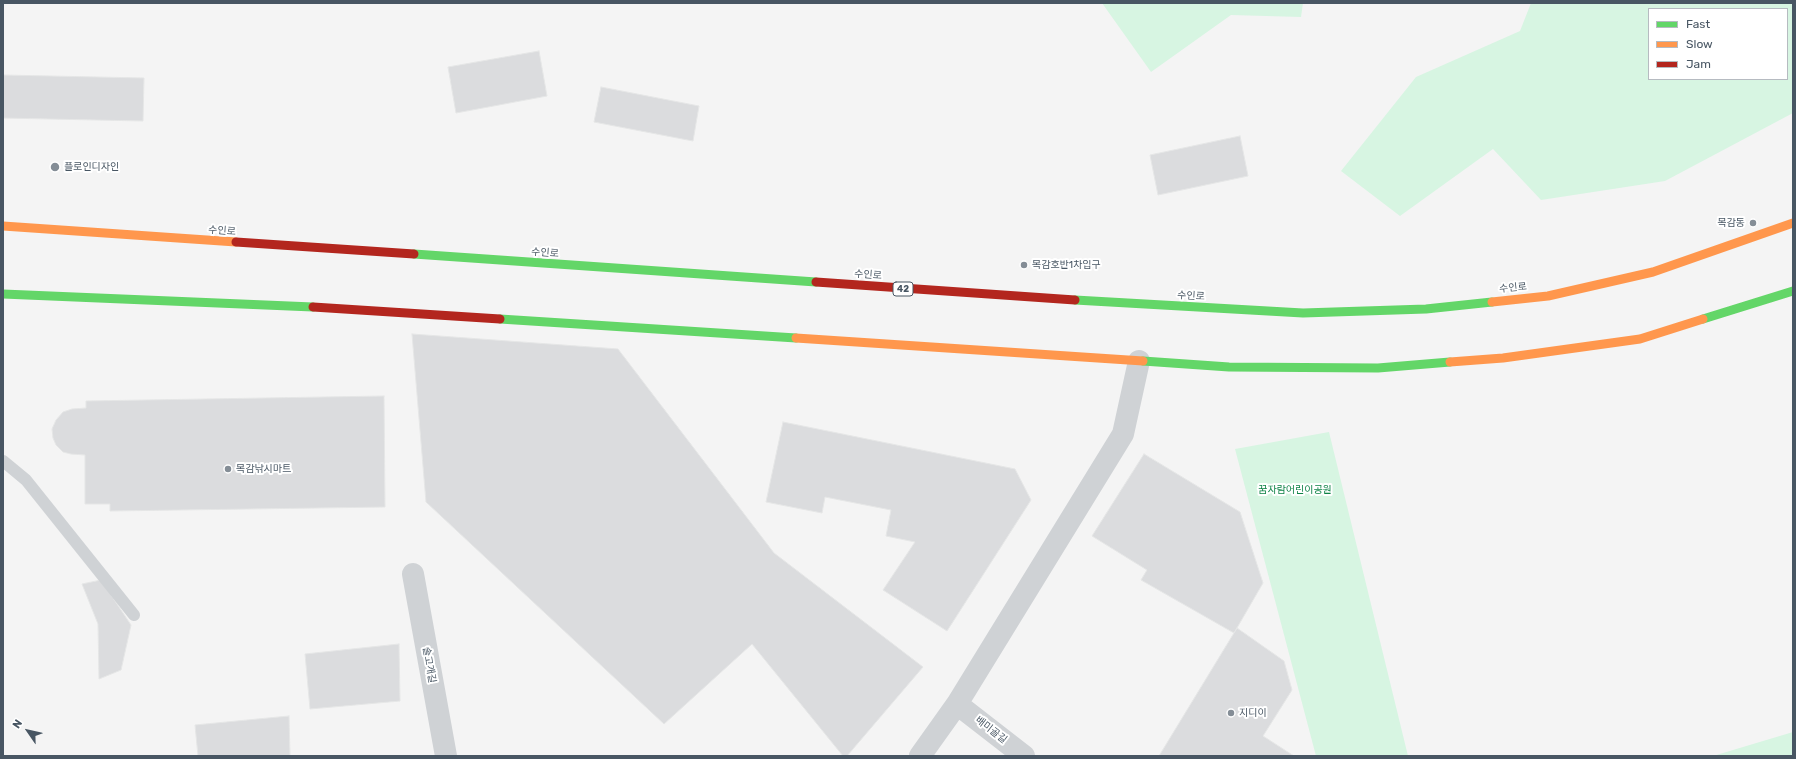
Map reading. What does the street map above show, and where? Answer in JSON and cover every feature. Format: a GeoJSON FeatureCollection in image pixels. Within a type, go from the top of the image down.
{"type":"FeatureCollection","features":[{"type":"Feature","properties":{"kind":"main road","name":"수인로"},"geometry":{"type":"LineString","coordinates":[[3,226],[1162,306],[1303,313],[1426,309],[1548,296],[1653,272],[1790,223]]}},
{"type":"Feature","properties":{"kind":"main road"},"geometry":{"type":"LineString","coordinates":[[3,294],[272,304],[1229,367],[1378,368],[1503,358],[1640,339],[1793,291]]}},
{"type":"Feature","properties":{"kind":"street"},"geometry":{"type":"LineString","coordinates":[[920,756],[957,704],[1123,434],[1139,361]]}},
{"type":"Feature","properties":{"kind":"street","name":"솔고개길"},"geometry":{"type":"LineString","coordinates":[[414,574],[446,756]]}},
{"type":"Feature","properties":{"kind":"street","name":"배미골길"},"geometry":{"type":"LineString","coordinates":[[957,704],[1024,756]]}},
{"type":"Feature","properties":{"kind":"lane"},"geometry":{"type":"LineString","coordinates":[[3,461],[26,480],[134,615]]}},
{"type":"Feature","properties":{"kind":"green space"},"geometry":{"type":"Polygon","coordinates":[[[1102,3],[1303,3],[1301,17],[1231,15],[1151,72],[1102,3]]]}},
{"type":"Feature","properties":{"kind":"green space"},"geometry":{"type":"Polygon","coordinates":[[[1531,3],[1793,3],[1793,113],[1665,181],[1541,200],[1493,149],[1400,216],[1341,171],[1416,77],[1520,31],[1531,3]]]}},
{"type":"Feature","properties":{"kind":"green space","name":"꿈자람어린이공원"},"geometry":{"type":"Polygon","coordinates":[[[1329,432],[1408,756],[1316,756],[1235,449],[1329,432]]]}},
{"type":"Feature","properties":{"kind":"green space"},"geometry":{"type":"Polygon","coordinates":[[[1793,732],[1793,756],[1713,756],[1793,732]]]}},
{"type":"Feature","properties":{"kind":"building"},"geometry":{"type":"Polygon","coordinates":[[[539,51],[547,96],[456,113],[448,67],[539,51]]]}},
{"type":"Feature","properties":{"kind":"building"},"geometry":{"type":"Polygon","coordinates":[[[3,75],[144,78],[143,121],[3,118],[3,75]]]}},
{"type":"Feature","properties":{"kind":"building"},"geometry":{"type":"Polygon","coordinates":[[[601,87],[699,106],[693,141],[594,122],[601,87]]]}},
{"type":"Feature","properties":{"kind":"building"},"geometry":{"type":"Polygon","coordinates":[[[1240,136],[1248,176],[1158,195],[1150,155],[1240,136]]]}},
{"type":"Feature","properties":{"kind":"building"},"geometry":{"type":"Polygon","coordinates":[[[412,334],[618,349],[774,553],[923,667],[847,756],[843,756],[752,644],[664,724],[426,502],[412,334]]]}},
{"type":"Feature","properties":{"kind":"building"},"geometry":{"type":"Polygon","coordinates":[[[384,396],[385,507],[110,511],[110,504],[85,504],[85,455],[63,452],[56,445],[53,438],[52,429],[56,420],[63,412],[72,409],[86,408],[86,401],[384,396]]]}},
{"type":"Feature","properties":{"kind":"building"},"geometry":{"type":"Polygon","coordinates":[[[783,422],[1015,469],[1031,500],[947,631],[883,590],[915,542],[886,536],[891,510],[825,497],[822,513],[766,502],[783,422]]]}},
{"type":"Feature","properties":{"kind":"building"},"geometry":{"type":"Polygon","coordinates":[[[1144,454],[1240,512],[1263,583],[1234,633],[1141,580],[1147,570],[1092,536],[1144,454]]]}},
{"type":"Feature","properties":{"kind":"building"},"geometry":{"type":"Polygon","coordinates":[[[101,580],[131,625],[121,670],[99,679],[98,624],[82,584],[101,580]]]}},
{"type":"Feature","properties":{"kind":"building","name":"지디이"},"geometry":{"type":"Polygon","coordinates":[[[1237,628],[1284,661],[1292,690],[1263,736],[1294,756],[1159,756],[1237,628]]]}},
{"type":"Feature","properties":{"kind":"building"},"geometry":{"type":"Polygon","coordinates":[[[399,644],[400,701],[310,709],[305,654],[399,644]]]}},
{"type":"Feature","properties":{"kind":"building"},"geometry":{"type":"Polygon","coordinates":[[[289,716],[290,756],[198,756],[195,725],[289,716]]]}},
{"type":"Feature","properties":{"kind":"traffic: fast"},"geometry":{"type":"LineString","coordinates":[[414,254],[816,282]]}},
{"type":"Feature","properties":{"kind":"traffic: fast"},"geometry":{"type":"LineString","coordinates":[[1703,319],[1793,291]]}},
{"type":"Feature","properties":{"kind":"traffic: fast"},"geometry":{"type":"LineString","coordinates":[[3,294],[313,307]]}},
{"type":"Feature","properties":{"kind":"traffic: fast"},"geometry":{"type":"LineString","coordinates":[[1075,300],[1303,313],[1426,309],[1492,302]]}},
{"type":"Feature","properties":{"kind":"traffic: fast"},"geometry":{"type":"LineString","coordinates":[[500,319],[796,338]]}},
{"type":"Feature","properties":{"kind":"traffic: fast"},"geometry":{"type":"LineString","coordinates":[[1143,361],[1229,367],[1378,368],[1450,362]]}},
{"type":"Feature","properties":{"kind":"traffic: slow"},"geometry":{"type":"LineString","coordinates":[[1492,302],[1548,296],[1653,272],[1793,223]]}},
{"type":"Feature","properties":{"kind":"traffic: slow"},"geometry":{"type":"LineString","coordinates":[[3,226],[236,242]]}},
{"type":"Feature","properties":{"kind":"traffic: slow"},"geometry":{"type":"LineString","coordinates":[[1450,362],[1503,358],[1640,339],[1703,319]]}},
{"type":"Feature","properties":{"kind":"traffic: slow"},"geometry":{"type":"LineString","coordinates":[[796,338],[1143,361]]}},
{"type":"Feature","properties":{"kind":"traffic: jam"},"geometry":{"type":"LineString","coordinates":[[236,242],[414,254]]}},
{"type":"Feature","properties":{"kind":"traffic: jam"},"geometry":{"type":"LineString","coordinates":[[816,282],[1075,300]]}},
{"type":"Feature","properties":{"kind":"traffic: jam"},"geometry":{"type":"LineString","coordinates":[[313,307],[500,319]]}},
{"type":"Feature","properties":{"kind":"place","name":"플로인디자인"},"geometry":{"type":"Point","coordinates":[55,167]}},
{"type":"Feature","properties":{"kind":"place","name":"목감동"},"geometry":{"type":"Point","coordinates":[1753,223]}},
{"type":"Feature","properties":{"kind":"place","name":"목감호반1차입구"},"geometry":{"type":"Point","coordinates":[1024,265]}},
{"type":"Feature","properties":{"kind":"place","name":"목감낚시마트"},"geometry":{"type":"Point","coordinates":[228,469]}},
{"type":"Feature","properties":{"kind":"place","name":"지디이"},"geometry":{"type":"Point","coordinates":[1231,713]}}]}
